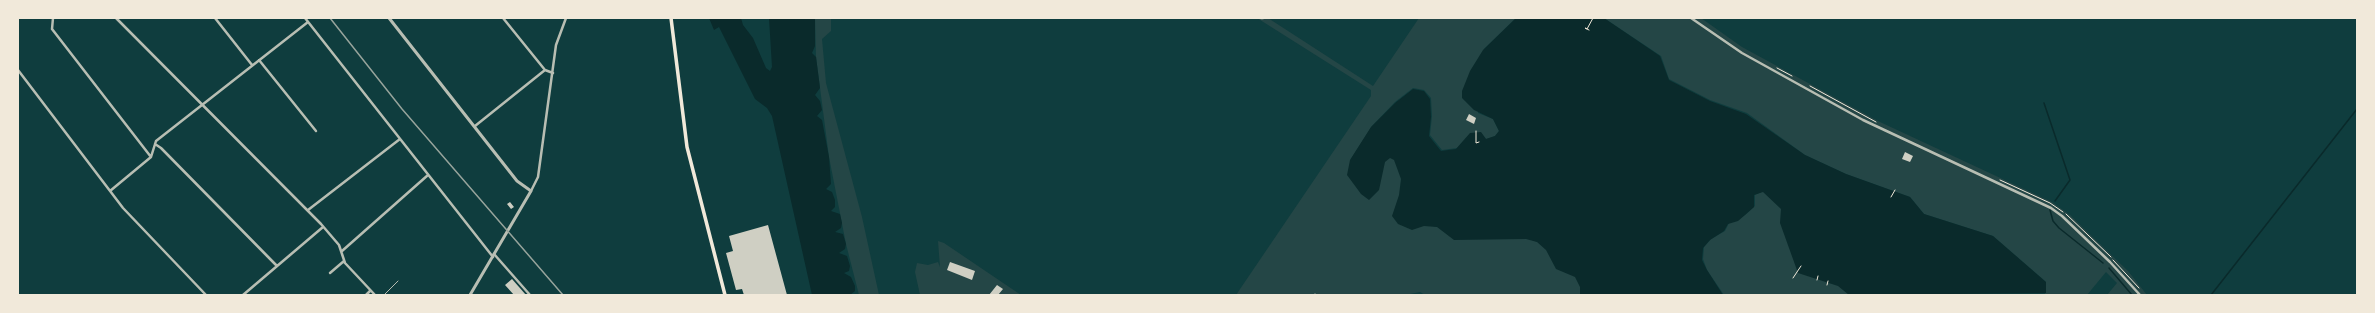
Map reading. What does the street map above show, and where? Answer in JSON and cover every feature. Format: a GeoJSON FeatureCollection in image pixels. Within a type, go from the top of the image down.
{"type":"FeatureCollection","features":[{"type":"Feature","properties":{"kind":"main road"},"geometry":{"type":"LineString","coordinates":[[671,18],[687,147],[725,295]]}},
{"type":"Feature","properties":{"kind":"street"},"geometry":{"type":"LineString","coordinates":[[53,18],[52,29],[151,157]]}},
{"type":"Feature","properties":{"kind":"street"},"geometry":{"type":"LineString","coordinates":[[116,18],[308,210],[339,245],[344,261],[375,295]]}},
{"type":"Feature","properties":{"kind":"street"},"geometry":{"type":"LineString","coordinates":[[215,18],[252,65]]}},
{"type":"Feature","properties":{"kind":"street"},"geometry":{"type":"LineString","coordinates":[[305,18],[428,175],[493,255],[530,295]]}},
{"type":"Feature","properties":{"kind":"street"},"geometry":{"type":"LineString","coordinates":[[389,18],[517,181],[531,191]]}},
{"type":"Feature","properties":{"kind":"street"},"geometry":{"type":"LineString","coordinates":[[503,18],[545,70],[553,73]]}},
{"type":"Feature","properties":{"kind":"street"},"geometry":{"type":"LineString","coordinates":[[470,295],[538,177],[556,45],[566,18]]}},
{"type":"Feature","properties":{"kind":"street"},"geometry":{"type":"LineString","coordinates":[[1691,18],[1742,53],[1863,120],[2051,208],[2062,216],[2110,262],[2140,295]]}},
{"type":"Feature","properties":{"kind":"street"},"geometry":{"type":"LineString","coordinates":[[110,191],[151,157],[155,144],[202,104],[308,22]]}},
{"type":"Feature","properties":{"kind":"street"},"geometry":{"type":"LineString","coordinates":[[259,60],[316,131]]}},
{"type":"Feature","properties":{"kind":"street"},"geometry":{"type":"LineString","coordinates":[[18,70],[123,208],[206,295]]}},
{"type":"Feature","properties":{"kind":"street"},"geometry":{"type":"LineString","coordinates":[[474,126],[545,70]]}},
{"type":"Feature","properties":{"kind":"street"},"geometry":{"type":"LineString","coordinates":[[308,210],[400,140]]}},
{"type":"Feature","properties":{"kind":"street"},"geometry":{"type":"LineString","coordinates":[[155,144],[161,148],[277,266]]}},
{"type":"Feature","properties":{"kind":"street"},"geometry":{"type":"LineString","coordinates":[[342,251],[428,175]]}},
{"type":"Feature","properties":{"kind":"street"},"geometry":{"type":"LineString","coordinates":[[244,295],[323,227]]}},
{"type":"Feature","properties":{"kind":"street"},"geometry":{"type":"LineString","coordinates":[[330,273],[344,261]]}},
{"type":"Feature","properties":{"kind":"street"},"geometry":{"type":"LineString","coordinates":[[366,295],[370,291]]}},
{"type":"Feature","properties":{"kind":"lane"},"geometry":{"type":"LineString","coordinates":[[384,295],[398,281]]}},
{"type":"Feature","properties":{"kind":"path"},"geometry":{"type":"LineString","coordinates":[[1588,30],[1584,28],[1586,29],[1590,24],[1593,18]]}},
{"type":"Feature","properties":{"kind":"path"},"geometry":{"type":"LineString","coordinates":[[1476,131],[1476,142],[1479,142]]}},
{"type":"Feature","properties":{"kind":"path"},"geometry":{"type":"LineString","coordinates":[[1891,197],[1895,190]]}},
{"type":"Feature","properties":{"kind":"path"},"geometry":{"type":"LineString","coordinates":[[1793,278],[1801,266]]}},
{"type":"Feature","properties":{"kind":"path"},"geometry":{"type":"LineString","coordinates":[[1817,280],[1818,276]]}},
{"type":"Feature","properties":{"kind":"path"},"geometry":{"type":"LineString","coordinates":[[1827,285],[1828,281]]}},
{"type":"Feature","properties":{"kind":"shaded area"},"geometry":{"type":"Polygon","coordinates":[[[709,18],[741,18],[743,25],[753,38],[766,68],[770,71],[772,67],[769,18],[815,18],[815,46],[812,53],[816,57],[820,88],[815,95],[820,101],[822,110],[817,116],[822,120],[829,157],[831,184],[826,189],[832,192],[835,200],[835,207],[831,211],[840,214],[842,223],[841,228],[835,232],[843,234],[846,244],[845,249],[839,253],[847,256],[850,266],[849,271],[844,273],[851,277],[855,286],[855,291],[850,295],[812,295],[772,116],[767,108],[755,99],[719,27],[714,30],[709,18]]]}},
{"type":"Feature","properties":{"kind":"shaded area"},"geometry":{"type":"Polygon","coordinates":[[[815,18],[831,18],[831,31],[822,39],[826,83],[862,217],[879,295],[859,295],[846,244],[829,157],[816,57],[815,18]]]}},
{"type":"Feature","properties":{"kind":"shaded area"},"geometry":{"type":"Polygon","coordinates":[[[1257,18],[1268,18],[1373,86],[1419,18],[1516,18],[1484,49],[1478,113],[1493,119],[1499,131],[1495,136],[1486,139],[1481,133],[1471,133],[1457,148],[1442,150],[1430,135],[1432,116],[1431,98],[1424,90],[1413,88],[1395,102],[1372,126],[1351,159],[1384,161],[1389,156],[1396,158],[1425,225],[1527,238],[1538,242],[1576,276],[1581,286],[1580,295],[1425,295],[1420,292],[1405,295],[1236,295],[1371,96],[1371,90],[1257,18]]]}},
{"type":"Feature","properties":{"kind":"shaded area"},"geometry":{"type":"Polygon","coordinates":[[[1516,18],[1604,18],[1660,56],[1669,80],[1710,101],[1746,114],[1805,155],[1846,174],[1910,197],[1924,214],[1993,236],[2046,282],[2046,293],[1849,295],[1838,286],[1798,273],[1780,223],[1781,209],[1763,192],[1754,195],[1754,207],[1738,221],[1728,224],[1724,231],[1710,240],[1703,248],[1702,260],[1723,295],[1580,295],[1580,287],[1575,277],[1556,269],[1546,250],[1537,242],[1526,239],[1454,240],[1437,227],[1424,226],[1412,230],[1398,224],[1392,216],[1399,195],[1401,179],[1394,160],[1390,158],[1385,162],[1379,190],[1369,200],[1361,194],[1347,175],[1350,160],[1371,127],[1395,103],[1413,89],[1424,91],[1430,99],[1431,117],[1429,136],[1441,151],[1456,149],[1470,133],[1481,132],[1486,139],[1495,136],[1499,131],[1493,119],[1474,110],[1462,98],[1462,91],[1470,71],[1483,50],[1516,18]]]}},
{"type":"Feature","properties":{"kind":"shaded area"},"geometry":{"type":"Polygon","coordinates":[[[1604,18],[1701,18],[1742,47],[1880,122],[2052,202],[2070,215],[2128,271],[2147,295],[2107,295],[2117,283],[2106,272],[2087,295],[2045,295],[2046,282],[1993,236],[1924,214],[1910,197],[1846,174],[1805,155],[1747,113],[1710,100],[1669,79],[1661,56],[1604,18]]]}},
{"type":"Feature","properties":{"kind":"shaded area"},"geometry":{"type":"Polygon","coordinates":[[[1763,191],[1782,209],[1838,285],[1850,295],[1724,295],[1707,270],[1703,259],[1704,247],[1711,239],[1725,231],[1729,223],[1738,220],[1755,206],[1755,195],[1763,191]]]}},
{"type":"Feature","properties":{"kind":"shaded area"},"geometry":{"type":"Polygon","coordinates":[[[938,241],[944,243],[1021,295],[920,295],[915,272],[917,263],[928,265],[938,262],[940,267],[938,241]]]}},
{"type":"Feature","properties":{"kind":"building"},"geometry":{"type":"Polygon","coordinates":[[[1469,114],[1476,118],[1474,124],[1466,120],[1469,114]]]}},
{"type":"Feature","properties":{"kind":"building"},"geometry":{"type":"Polygon","coordinates":[[[1905,152],[1913,156],[1910,162],[1902,159],[1905,152]]]}},
{"type":"Feature","properties":{"kind":"building"},"geometry":{"type":"Polygon","coordinates":[[[510,202],[514,207],[511,209],[507,204],[510,202]]]}},
{"type":"Feature","properties":{"kind":"building"},"geometry":{"type":"Polygon","coordinates":[[[768,225],[787,295],[744,295],[742,289],[736,290],[726,253],[733,251],[729,236],[768,225]]]}},
{"type":"Feature","properties":{"kind":"building"},"geometry":{"type":"Polygon","coordinates":[[[950,262],[975,271],[972,280],[947,270],[950,262]]]}},
{"type":"Feature","properties":{"kind":"building"},"geometry":{"type":"Polygon","coordinates":[[[512,279],[526,295],[514,295],[505,285],[512,279]]]}},
{"type":"Feature","properties":{"kind":"building"},"geometry":{"type":"Polygon","coordinates":[[[997,285],[1003,289],[998,295],[989,295],[997,285]]]}},
{"type":"Feature","properties":{"kind":"waterway"},"geometry":{"type":"LineString","coordinates":[[2044,103],[2070,180],[2055,201]]}},
{"type":"Feature","properties":{"kind":"waterway"},"geometry":{"type":"LineString","coordinates":[[2211,295],[2357,109]]}},
{"type":"Feature","properties":{"kind":"waterway"},"geometry":{"type":"LineString","coordinates":[[2050,210],[2053,221],[2059,228],[2103,263]]}},
{"type":"Feature","properties":{"kind":"waterway"},"geometry":{"type":"LineString","coordinates":[[2109,268],[2132,295]]}},
{"type":"Feature","properties":{"kind":"railway"},"geometry":{"type":"LineString","coordinates":[[330,18],[402,109],[563,295]]}}]}
